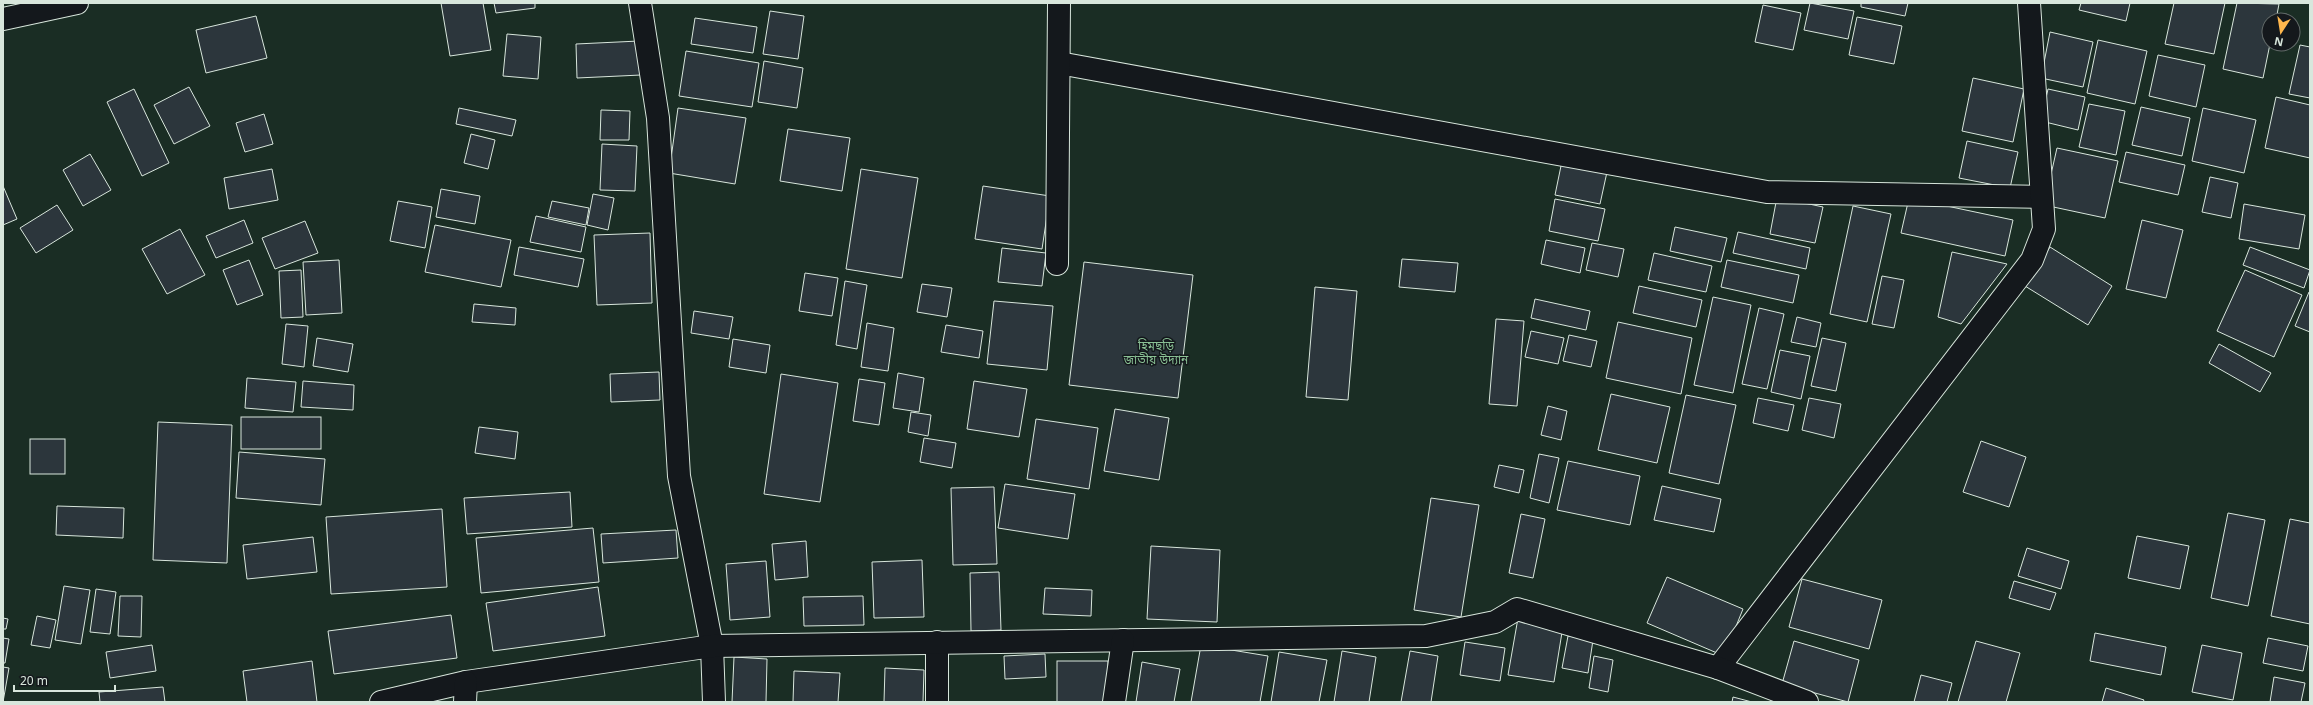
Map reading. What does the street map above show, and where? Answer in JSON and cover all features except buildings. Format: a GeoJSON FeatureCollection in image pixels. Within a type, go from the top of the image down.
{"type":"FeatureCollection","features":[{"type":"Feature","properties":{"kind":"street"},"geometry":{"type":"LineString","coordinates":[[3,19],[77,3]]}},
{"type":"Feature","properties":{"kind":"street"},"geometry":{"type":"LineString","coordinates":[[640,3],[658,118],[679,476],[712,646],[714,702]]}},
{"type":"Feature","properties":{"kind":"street"},"geometry":{"type":"LineString","coordinates":[[1057,264],[1059,3]]}},
{"type":"Feature","properties":{"kind":"street"},"geometry":{"type":"LineString","coordinates":[[1718,668],[2032,260],[2044,229],[2029,3]]}},
{"type":"Feature","properties":{"kind":"street"},"geometry":{"type":"LineString","coordinates":[[1059,63],[1767,192],[2041,196]]}},
{"type":"Feature","properties":{"kind":"street"},"geometry":{"type":"LineString","coordinates":[[381,702],[466,692],[712,646],[1426,636],[1495,622],[1517,609],[1718,668],[1807,702]]}},
{"type":"Feature","properties":{"kind":"street"},"geometry":{"type":"LineString","coordinates":[[1114,702],[1123,640]]}},
{"type":"Feature","properties":{"kind":"street"},"geometry":{"type":"LineString","coordinates":[[937,642],[938,702]]}},
{"type":"Feature","properties":{"kind":"green space","name":"হিমছড়ি জাতীয় উদ্যান"},"geometry":{"type":"Polygon","coordinates":[[[3,3],[2310,3],[2310,702],[3,702],[3,3]]]}}]}
